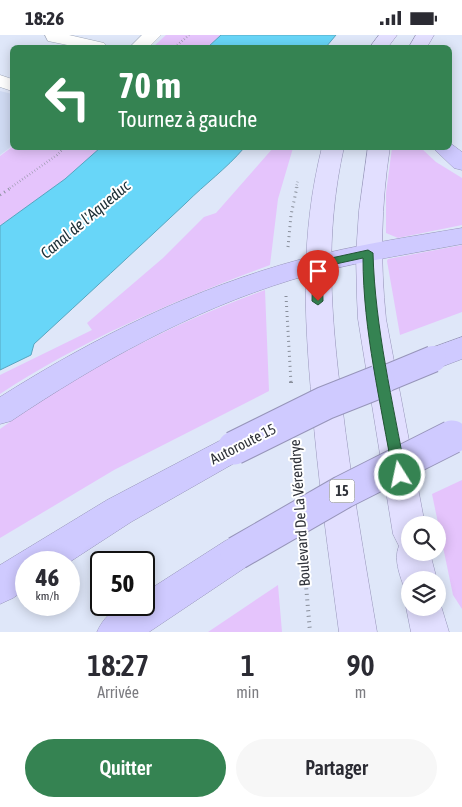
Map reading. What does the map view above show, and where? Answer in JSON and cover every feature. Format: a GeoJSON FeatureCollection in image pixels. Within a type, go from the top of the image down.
{"type":"FeatureCollection","features":[{"type":"Feature","properties":{"kind":"highway"},"geometry":{"type":"LineString","coordinates":[[446,150],[462,163]]}},
{"type":"Feature","properties":{"kind":"highway"},"geometry":{"type":"LineString","coordinates":[[0,412],[83,359],[139,330],[214,297],[316,264],[462,235]]}},
{"type":"Feature","properties":{"kind":"highway","name":"Autoroute 15"},"geometry":{"type":"LineString","coordinates":[[55,551],[128,506],[234,448],[326,403],[462,348]]}},
{"type":"Feature","properties":{"kind":"highway","name":"15"},"geometry":{"type":"LineString","coordinates":[[116,632],[237,553],[312,508],[377,472],[457,434]]}},
{"type":"Feature","properties":{"kind":"highway"},"geometry":{"type":"LineString","coordinates":[[0,586],[15,576]]}},
{"type":"Feature","properties":{"kind":"main road"},"geometry":{"type":"LineString","coordinates":[[333,150],[322,204],[316,264],[319,318],[330,431],[358,632]]}},
{"type":"Feature","properties":{"kind":"main road"},"geometry":{"type":"LineString","coordinates":[[378,150],[372,188],[368,284],[372,319],[407,516]]}},
{"type":"Feature","properties":{"kind":"main road"},"geometry":{"type":"LineString","coordinates":[[426,616],[430,632]]}},
{"type":"Feature","properties":{"kind":"street"},"geometry":{"type":"LineString","coordinates":[[54,35],[54,37],[89,45]]}},
{"type":"Feature","properties":{"kind":"street"},"geometry":{"type":"LineString","coordinates":[[141,45],[152,35]]}},
{"type":"Feature","properties":{"kind":"path"},"geometry":{"type":"LineString","coordinates":[[177,45],[189,35]]}},
{"type":"Feature","properties":{"kind":"path"},"geometry":{"type":"LineString","coordinates":[[0,195],[61,150]]}},
{"type":"Feature","properties":{"kind":"path"},"geometry":{"type":"LineString","coordinates":[[286,305],[291,395]]}},
{"type":"Feature","properties":{"kind":"path","name":"Boulevard De La Vérendrye"},"geometry":{"type":"LineString","coordinates":[[295,443],[298,490]]}},
{"type":"Feature","properties":{"kind":"path","name":"Boulevard De La Vérendrye"},"geometry":{"type":"LineString","coordinates":[[302,548],[310,632]]}},
{"type":"Feature","properties":{"kind":"shaded area"},"geometry":{"type":"Polygon","coordinates":[[[166,35],[221,35],[210,45],[155,45],[166,35]]]}},
{"type":"Feature","properties":{"kind":"shaded area"},"geometry":{"type":"Polygon","coordinates":[[[0,91],[10,94],[10,148],[0,155],[0,91]]]}},
{"type":"Feature","properties":{"kind":"shaded area"},"geometry":{"type":"Polygon","coordinates":[[[10,148],[98,150],[66,179],[0,226],[0,156],[10,148]]]}},
{"type":"Feature","properties":{"kind":"shaded area"},"geometry":{"type":"Polygon","coordinates":[[[271,150],[292,150],[278,199],[270,265],[200,292],[131,322],[64,356],[0,394],[0,375],[92,330],[87,323],[163,258],[204,217],[216,213],[271,150]]]}},
{"type":"Feature","properties":{"kind":"shaded area"},"geometry":{"type":"Polygon","coordinates":[[[392,150],[423,150],[436,162],[462,178],[462,225],[398,238],[386,233],[386,193],[392,150]]]}},
{"type":"Feature","properties":{"kind":"shaded area"},"geometry":{"type":"Polygon","coordinates":[[[462,245],[462,312],[400,335],[388,259],[462,245]]]}},
{"type":"Feature","properties":{"kind":"shaded area"},"geometry":{"type":"Polygon","coordinates":[[[265,290],[269,391],[114,470],[0,538],[0,429],[95,368],[195,318],[265,290]]]}},
{"type":"Feature","properties":{"kind":"shaded area"},"geometry":{"type":"Polygon","coordinates":[[[462,480],[462,609],[453,595],[446,561],[446,516],[437,516],[432,494],[462,480]]]}},
{"type":"Feature","properties":{"kind":"shaded area"},"geometry":{"type":"Polygon","coordinates":[[[278,585],[282,632],[208,632],[278,585]]]}},
{"type":"Feature","properties":{"kind":"water"},"geometry":{"type":"Polygon","coordinates":[[[221,35],[336,35],[328,45],[210,45],[221,35]]]}},
{"type":"Feature","properties":{"kind":"water","name":"Canal de l'Aqueduc"},"geometry":{"type":"Polygon","coordinates":[[[98,150],[242,150],[223,170],[34,344],[31,355],[0,370],[0,226],[65,179],[98,150]]]}},
{"type":"Feature","properties":{"kind":"route"},"geometry":{"type":"LineString","coordinates":[[318,301],[316,264],[368,253],[368,284],[372,319],[400,475]]}}]}
